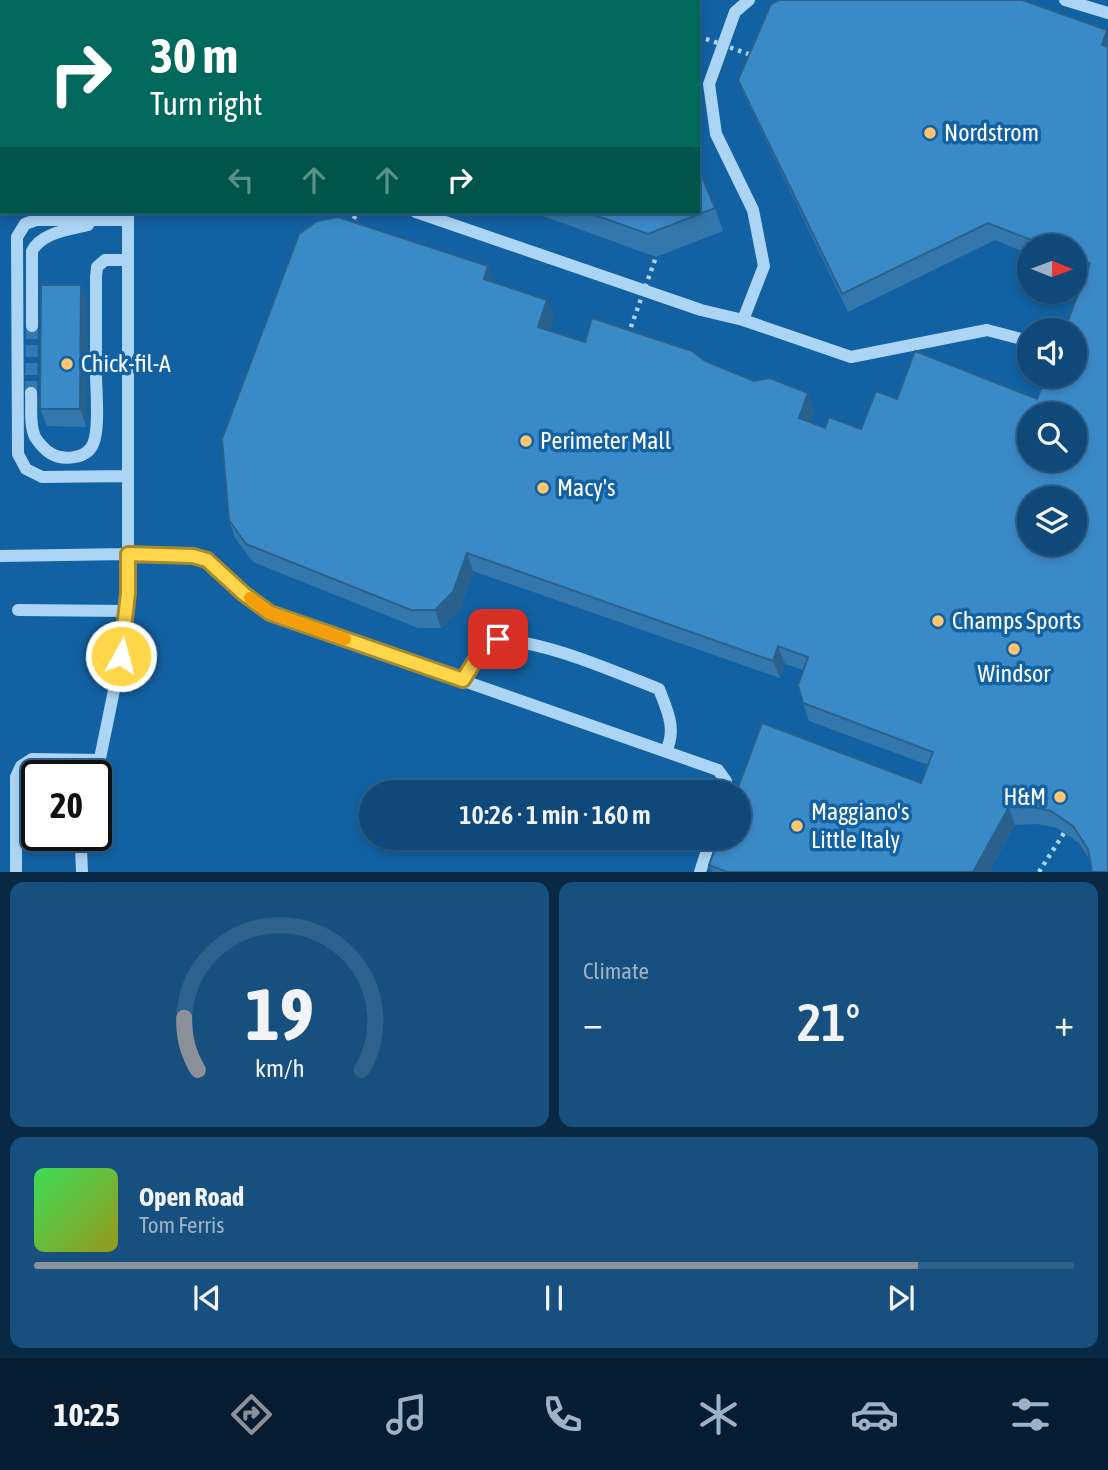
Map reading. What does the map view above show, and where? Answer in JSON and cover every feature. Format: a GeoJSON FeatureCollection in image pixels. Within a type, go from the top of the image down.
{"type":"FeatureCollection","features":[{"type":"Feature","properties":{"kind":"lane"},"geometry":{"type":"LineString","coordinates":[[743,320],[764,266],[753,210],[716,134],[709,83],[735,12],[749,0]]}},
{"type":"Feature","properties":{"kind":"lane"},"geometry":{"type":"LineString","coordinates":[[1065,0],[1108,13]]}},
{"type":"Feature","properties":{"kind":"lane"},"geometry":{"type":"LineString","coordinates":[[422,214],[701,310],[743,320],[851,357],[987,330],[1017,338]]}},
{"type":"Feature","properties":{"kind":"lane"},"geometry":{"type":"LineString","coordinates":[[30,760],[100,760],[121,656],[127,611],[128,554],[128,216],[52,234],[36,244],[33,251],[32,326]]}},
{"type":"Feature","properties":{"kind":"lane"},"geometry":{"type":"LineString","coordinates":[[105,221],[36,220],[25,224],[17,237],[18,454],[26,469],[42,477],[128,476]]}},
{"type":"Feature","properties":{"kind":"lane"},"geometry":{"type":"LineString","coordinates":[[96,358],[97,267],[105,260],[128,260]]}},
{"type":"Feature","properties":{"kind":"lane"},"geometry":{"type":"LineString","coordinates":[[32,393],[32,424],[35,437],[52,455],[79,457],[89,452],[94,443],[96,373]]}},
{"type":"Feature","properties":{"kind":"lane"},"geometry":{"type":"LineString","coordinates":[[0,556],[128,554],[193,556],[207,560],[244,594],[270,613],[718,769],[725,780]]}},
{"type":"Feature","properties":{"kind":"lane"},"geometry":{"type":"LineString","coordinates":[[18,610],[127,611]]}},
{"type":"Feature","properties":{"kind":"lane"},"geometry":{"type":"LineString","coordinates":[[463,680],[478,656],[498,639],[519,641],[580,659],[659,689],[670,718],[671,741],[666,751]]}},
{"type":"Feature","properties":{"kind":"lane"},"geometry":{"type":"LineString","coordinates":[[16,872],[16,777],[21,766]]}},
{"type":"Feature","properties":{"kind":"lane"},"geometry":{"type":"LineString","coordinates":[[700,872],[707,850]]}},
{"type":"Feature","properties":{"kind":"lane"},"geometry":{"type":"LineString","coordinates":[[81,851],[82,872]]}},
{"type":"Feature","properties":{"kind":"path"},"geometry":{"type":"LineString","coordinates":[[700,37],[762,58]]}},
{"type":"Feature","properties":{"kind":"path"},"geometry":{"type":"LineString","coordinates":[[344,234],[357,214]]}},
{"type":"Feature","properties":{"kind":"path"},"geometry":{"type":"LineString","coordinates":[[625,344],[656,257]]}},
{"type":"Feature","properties":{"kind":"path"},"geometry":{"type":"LineString","coordinates":[[1039,872],[1064,833]]}},
{"type":"Feature","properties":{"kind":"building","name":"Perimeter Mall"},"geometry":{"type":"Polygon","coordinates":[[[779,0],[1022,0],[1107,30],[1102,45],[1108,47],[1108,872],[1092,872],[1088,849],[1073,826],[1051,811],[1030,806],[1009,807],[973,872],[727,872],[709,865],[715,850],[751,850],[751,780],[741,780],[762,723],[921,783],[933,752],[803,703],[798,685],[808,657],[778,646],[773,661],[467,553],[453,592],[435,610],[411,610],[246,544],[229,520],[222,439],[299,234],[317,221],[338,217],[488,266],[484,279],[547,300],[538,327],[585,342],[592,318],[692,351],[705,361],[754,381],[770,378],[808,393],[799,418],[825,428],[829,417],[861,429],[876,391],[897,399],[915,351],[1037,399],[1041,388],[1087,388],[1087,318],[1069,318],[1074,304],[1087,304],[1087,271],[1090,263],[1087,262],[1087,234],[1017,234],[988,223],[842,294],[738,80],[771,4],[779,0]]]}},
{"type":"Feature","properties":{"kind":"building"},"geometry":{"type":"Polygon","coordinates":[[[700,172],[715,208],[700,214],[700,172]]]}},
{"type":"Feature","properties":{"kind":"building"},"geometry":{"type":"Polygon","coordinates":[[[592,214],[700,214],[648,234],[592,214]]]}},
{"type":"Feature","properties":{"kind":"building","name":"Chick-fil-A"},"geometry":{"type":"Polygon","coordinates":[[[41,285],[81,285],[80,409],[40,409],[41,285]]]}},
{"type":"Feature","properties":{"kind":"tunnel"},"geometry":{"type":"LineString","coordinates":[[31,393],[32,326]]}},
{"type":"Feature","properties":{"kind":"slow traffic"},"geometry":{"type":"LineString","coordinates":[[250,598],[270,613],[345,639]]}},
{"type":"Feature","properties":{"kind":"place","name":"Nordstrom"},"geometry":{"type":"Point","coordinates":[930,133]}},
{"type":"Feature","properties":{"kind":"place","name":"Chick-fil-A"},"geometry":{"type":"Point","coordinates":[67,364]}},
{"type":"Feature","properties":{"kind":"place","name":"Perimeter Mall"},"geometry":{"type":"Point","coordinates":[526,441]}},
{"type":"Feature","properties":{"kind":"place","name":"Macy's"},"geometry":{"type":"Point","coordinates":[543,488]}},
{"type":"Feature","properties":{"kind":"place","name":"Champs Sports"},"geometry":{"type":"Point","coordinates":[938,621]}},
{"type":"Feature","properties":{"kind":"place","name":"Windsor"},"geometry":{"type":"Point","coordinates":[1014,649]}},
{"type":"Feature","properties":{"kind":"place","name":"H&M"},"geometry":{"type":"Point","coordinates":[1060,797]}},
{"type":"Feature","properties":{"kind":"place","name":"Maggiano's Little Italy"},"geometry":{"type":"Point","coordinates":[797,826]}},
{"type":"Feature","properties":{"kind":"route"},"geometry":{"type":"LineString","coordinates":[[121,656],[128,593],[128,554],[193,556],[207,560],[244,594],[270,613],[463,680],[478,656],[498,639]]}}]}
